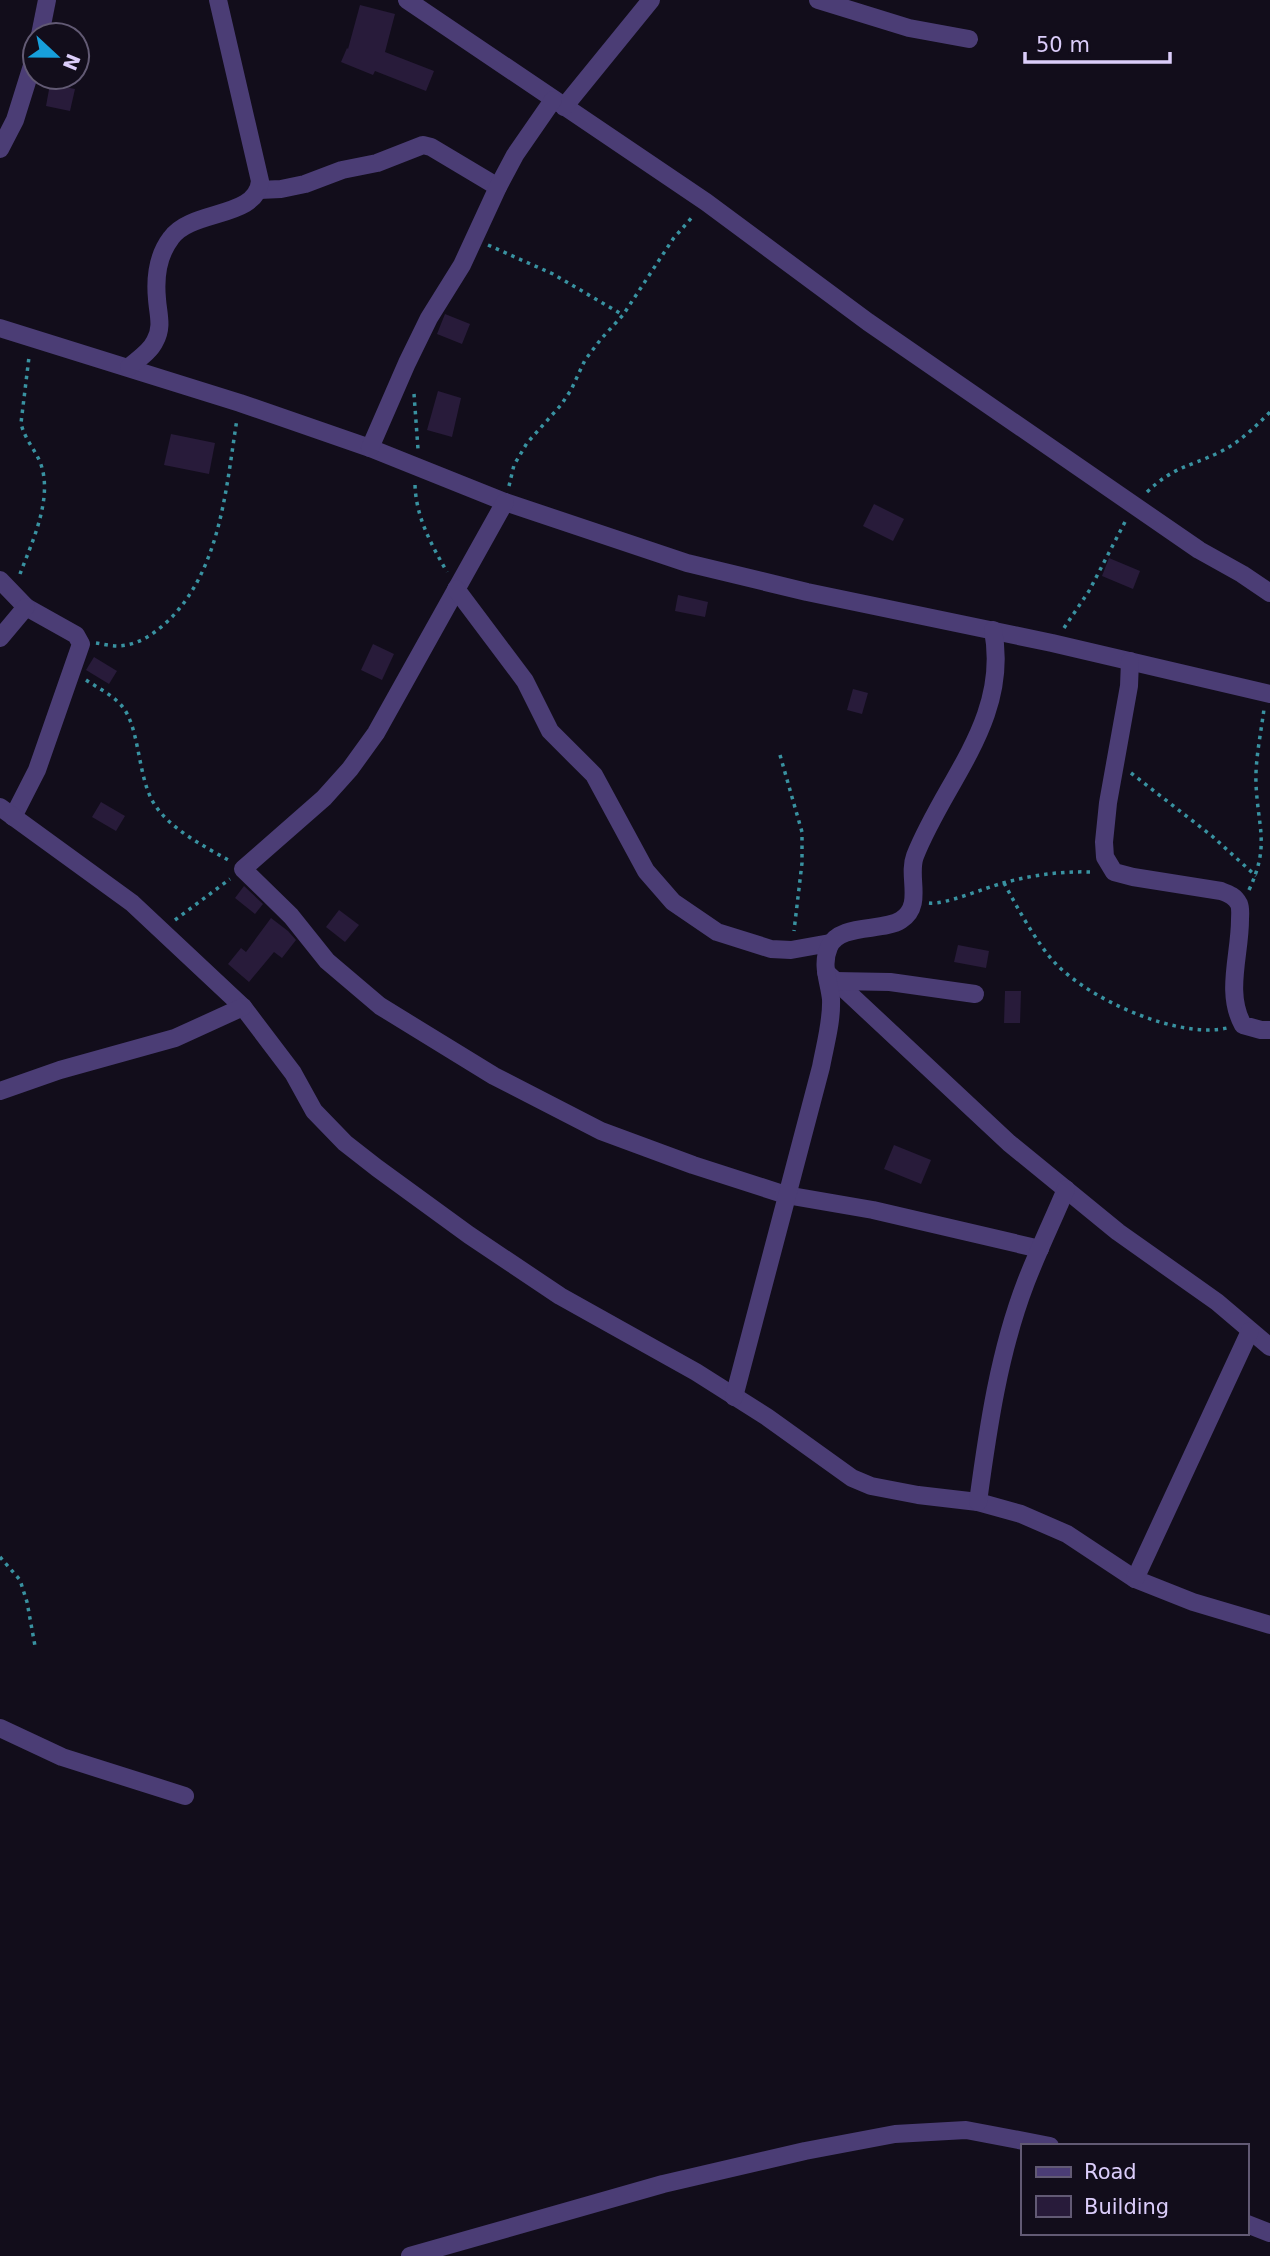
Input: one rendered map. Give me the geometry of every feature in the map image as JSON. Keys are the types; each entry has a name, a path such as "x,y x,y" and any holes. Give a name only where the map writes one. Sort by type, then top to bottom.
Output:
{"street":[{"path":"43,21 47,0"},
{"path":"129,368 155,343 160,318 156,299 157,271 164,249 173,235 203,218 246,205 255,198 259,190 258,171 218,0"},
{"path":"407,0 706,202 868,322 1199,550 1270,593"},
{"path":"370,448 429,318 462,265 516,155 651,0"},
{"path":"818,0 909,28 969,39"},
{"path":"0,149 15,120 24,91"},
{"path":"259,190 305,184 342,170 377,163 423,145 447,156 498,187"},
{"path":"0,328 240,403 370,448 505,502 687,563 1268,693"},
{"path":"505,502 376,733 350,769 324,798 243,869 291,916 327,961 380,1006 494,1076 601,1131 786,1195 873,1210 1040,1249"},
{"path":"5,585 26,607 76,635 80,640 80,648 37,770 6,812 132,903 243,1007 293,1073 314,1111 345,1143 469,1236 560,1296 687,1366 861,1482 918,1495 978,1502 1021,1514 1067,1534 1135,1579 1193,1602 1270,1625"},
{"path":"456,589 525,681 550,731 594,775 646,871 673,902 717,932 771,949 791,950 830,943 862,928 901,920 912,907 913,860 922,837 973,745 990,701 998,654 993,631"},
{"path":"0,638 26,607"},
{"path":"1130,661 1129,686 1108,803 1105,857 1114,872 1232,895 1240,906 1234,983 1236,1013 1243,1025 1270,1030"},
{"path":"734,1397 821,1068 831,999 830,976 824,960 830,943"},
{"path":"830,976 975,994"},
{"path":"830,976 1009,1143 1130,1241 1217,1302 1270,1347"},
{"path":"0,1091 60,1070 175,1038 243,1007"},
{"path":"978,1502 987,1431 1003,1358 1025,1284 1066,1189"},
{"path":"1135,1579 1250,1331"},
{"path":"0,1727 62,1757 185,1796"},
{"path":"410,2256 663,2184 805,2151 895,2134 966,2130 1039,2144"},
{"path":"1249,2225 1270,2233"}],"path":[{"path":"505,502 514,465 527,443 561,405 585,360 623,315 673,239 706,202"},
{"path":"475,239 553,274 623,315"},
{"path":"5,585 19,576 36,535 44,488 41,463 23,433 21,423 32,338"},
{"path":"407,363 418,437 415,501 420,518 456,589"},
{"path":"80,640 116,646 139,642 156,632 177,611 201,575 215,536 224,502 240,403"},
{"path":"1052,643 1089,591 1133,504 1177,468 1220,452 1242,439 1270,412"},
{"path":"72,672 109,694 123,706 132,723 137,752 153,802 169,822 243,869 161,932"},
{"path":"1240,906 1256,876 1263,854 1264,841 1256,781 1268,693"},
{"path":"780,755 802,832 800,893 791,950"},
{"path":"1116,761 1212,836 1256,876"},
{"path":"914,895 925,902 943,903 963,894 1045,874 1076,871 1114,872"},
{"path":"1004,883 1019,911 1056,963 1088,990 1123,1008 1185,1027 1220,1030 1243,1025"},
{"path":"0,1557 20,1580 35,1646"}],"building":[{"path":"360,5 395,14 385,52 434,71 426,91 375,71 373,75 341,62 348,49"},
{"path":"49,91 75,91 70,111 46,106"},
{"path":"445,314 470,324 462,344 437,334"},
{"path":"438,391 461,398 452,437 427,430"},
{"path":"171,434 215,443 209,474 164,465"},
{"path":"874,504 904,519 893,541 863,526"},
{"path":"1109,558 1140,571 1133,589 1102,576"},
{"path":"678,595 708,602 705,617 675,611"},
{"path":"373,644 394,654 382,680 361,670"},
{"path":"94,657 117,671 109,684 86,670"},
{"path":"853,689 868,693 862,714 847,710"},
{"path":"101,802 125,816 116,831 92,817"},
{"path":"244,886 263,904 255,914 235,898"},
{"path":"339,910 359,925 345,942 326,927"},
{"path":"271,918 296,940 282,958 274,952 249,982 228,964 241,948 246,952"},
{"path":"958,945 989,951 986,968 954,962"},
{"path":"1005,991 1021,991 1020,1023 1004,1023"},
{"path":"894,1145 931,1160 921,1184 884,1169"}]}
